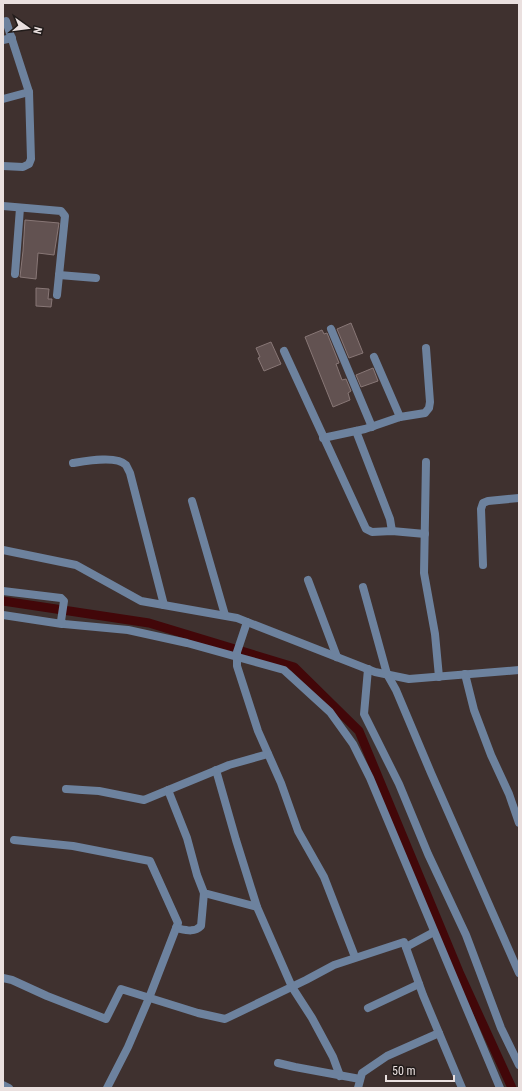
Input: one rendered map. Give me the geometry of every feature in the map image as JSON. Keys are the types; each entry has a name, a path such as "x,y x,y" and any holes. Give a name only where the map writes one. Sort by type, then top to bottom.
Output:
{"street":[{"path":"3,166 23,167 29,164 31,159 29,92 6,21"},
{"path":"3,40 12,38"},
{"path":"3,99 29,92"},
{"path":"3,206 61,211 66,216 57,295"},
{"path":"15,274 20,208"},
{"path":"59,275 96,278"},
{"path":"331,329 372,427"},
{"path":"324,438 372,427 400,417 425,413 429,408 430,402 426,348"},
{"path":"284,351 366,530 372,532 392,531 425,534"},
{"path":"374,356 400,417"},
{"path":"356,431 390,519 392,531"},
{"path":"73,463 103,459 119,461 126,464 130,473 164,605"},
{"path":"426,462 424,573 435,634 439,677"},
{"path":"483,565 481,509 483,503 488,501 519,498"},
{"path":"192,501 225,616"},
{"path":"3,550 76,565 141,601 237,618 368,669 387,674 409,679 519,670"},
{"path":"308,580 337,657"},
{"path":"363,587 387,674 396,690 519,973"},
{"path":"3,592 61,598 64,601 62,624 3,615"},
{"path":"62,619 128,630 187,643 238,651 284,670 330,712 354,744 370,778 434,932 472,1018 500,1088"},
{"path":"247,622 238,651 237,666 255,724 281,783 298,831 324,877 355,957"},
{"path":"368,669 364,714 400,784 428,854 466,935 501,1028 519,1065"},
{"path":"465,674 474,710 491,755 509,794 519,823"},
{"path":"66,789 99,791 144,800 229,765 268,754"},
{"path":"216,770 257,907 292,987 312,1018 333,1057 340,1076"},
{"path":"168,790 187,838 197,875 204,893 200,926 197,930 193,931 176,928"},
{"path":"14,840 73,846 150,861 178,924 150,998 128,1047 107,1088"},
{"path":"204,893 257,907"},
{"path":"406,946 434,932"},
{"path":"3,978 12,980 106,1020 121,989 225,1020 334,965 404,942 419,984 462,1088"},
{"path":"368,1008 419,984"},
{"path":"358,1088 362,1073 387,1056 439,1033"},
{"path":"278,1063 360,1079"},
{"path":"3,1085 9,1088"}],"building":[{"path":"25,220 59,223 54,255 38,253 36,279 20,277"},
{"path":"36,288 49,289 48,299 52,299 51,307 36,306"},
{"path":"351,323 363,353 349,358 337,329"},
{"path":"322,330 324,334 327,333 339,363 336,364 342,380 346,379 351,391 348,393 350,400 333,407 305,337"},
{"path":"271,342 281,364 264,371 258,358 260,357 256,348"},
{"path":"373,368 378,381 361,387 356,375"}],"waterway":[{"path":"3,601 149,623 294,667 359,731 459,972 512,1088"}]}
